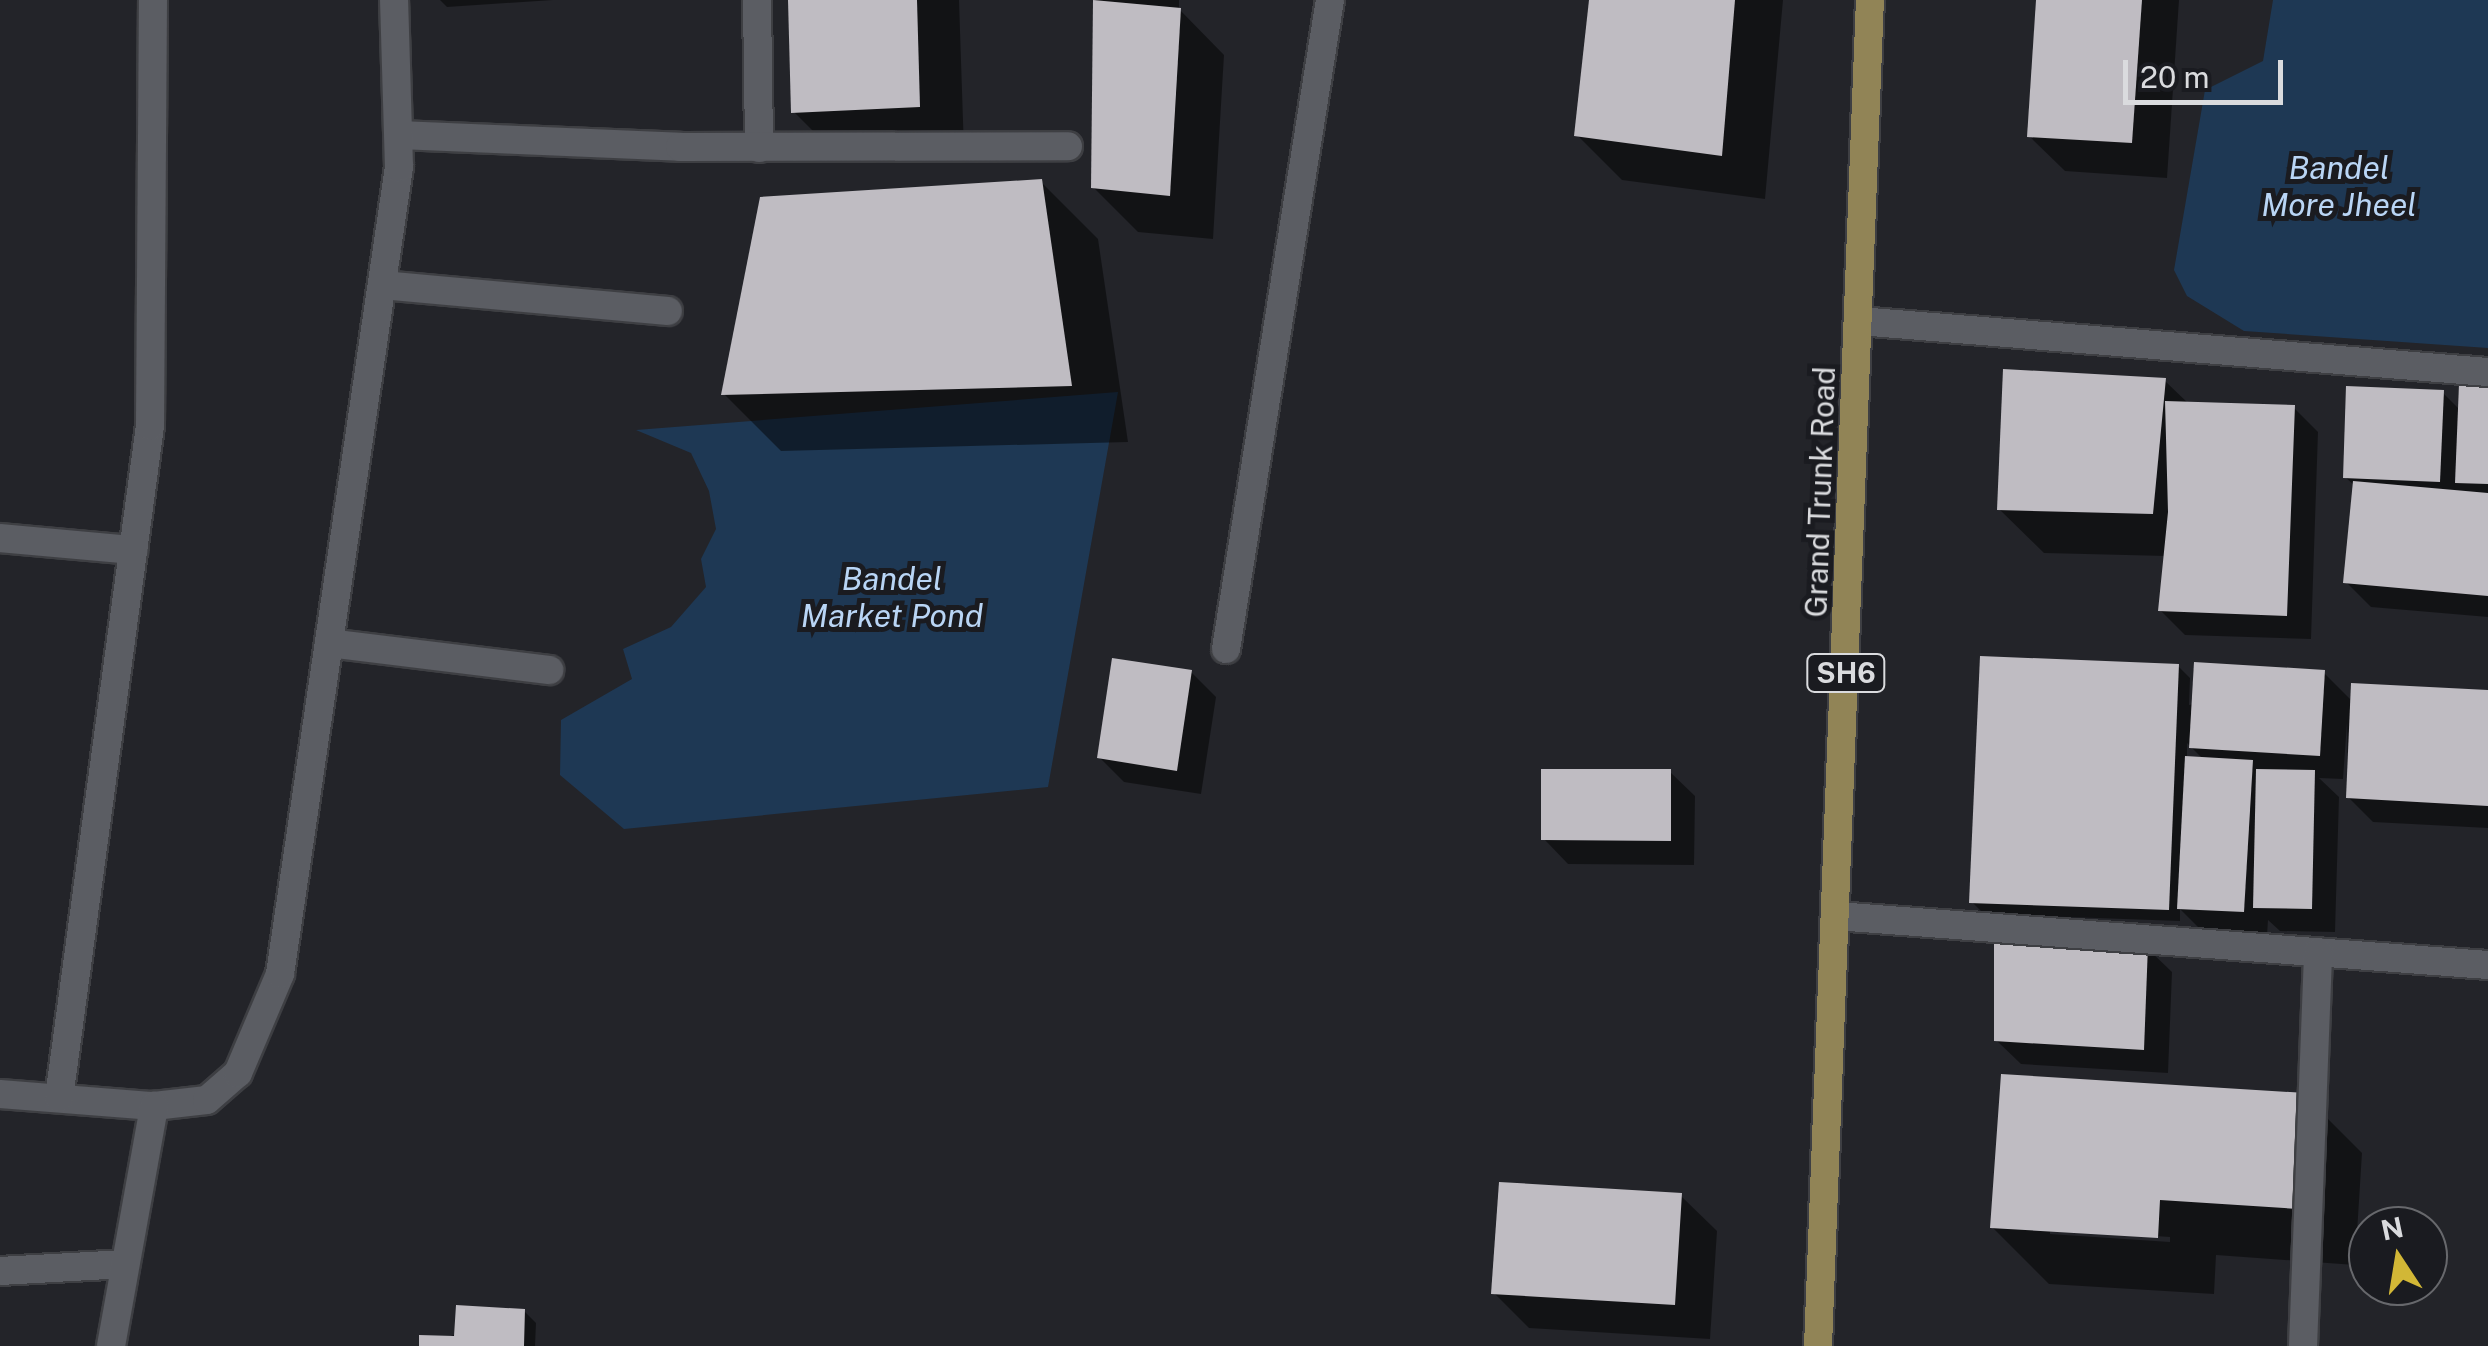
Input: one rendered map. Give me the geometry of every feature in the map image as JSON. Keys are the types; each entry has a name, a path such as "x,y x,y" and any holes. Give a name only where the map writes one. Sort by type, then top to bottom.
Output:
{"main road":[{"name":"Grand Trunk Road","path":"1818,1346 1870,0"}],"street":[{"path":"59,1098 150,426 153,0"},
{"path":"0,1094 154,1106 207,1100 238,1073 280,974 382,285 399,135 394,0"},
{"path":"757,0 760,148"},
{"path":"1226,649 1330,0"},
{"path":"399,135 760,148 1068,146"},
{"path":"382,285 668,311"},
{"path":"1859,321 2488,372"},
{"path":"0,538 133,550"},
{"path":"329,643 549,670"},
{"path":"1836,916 2488,965"},
{"path":"2303,1346 2318,952"},
{"path":"111,1346 154,1106"},
{"path":"0,1272 124,1264"}],"water":[{"name":"Bandel More Jheel","path":"2273,0 2488,0 2488,348 2244,331 2187,296 2174,270 2205,90 2263,61"},
{"name":"Bandel Market Pond","path":"1118,392 1048,787 624,829 560,775 561,720 632,679 623,649 671,627 706,587 701,559 716,529 709,491 691,453 636,430"}],"building":[{"path":"788,0 917,0 920,107 791,113"},
{"path":"1093,0 1181,8 1170,196 1091,188"},
{"path":"1589,0 1735,0 1722,156 1574,136"},
{"path":"2036,0 2142,0 2132,143 2027,137"},
{"path":"1042,179 1072,386 721,395 760,197"},
{"path":"2003,369 2166,378 2153,514 1997,510"},
{"path":"2459,384 2488,385 2488,484 2455,483"},
{"path":"2346,386 2444,390 2440,482 2343,478"},
{"path":"2165,401 2295,405 2287,616 2158,611 2168,512"},
{"path":"2353,481 2488,493 2488,596 2343,583"},
{"path":"1980,656 2179,664 2169,910 1969,903"},
{"path":"1112,658 1192,670 1177,771 1097,758"},
{"path":"2194,662 2325,670 2320,756 2189,748"},
{"path":"2351,683 2488,690 2488,806 2346,798"},
{"path":"2185,756 2253,760 2244,912 2177,909"},
{"path":"1541,769 1671,769 1671,841 1541,840"},
{"path":"2256,769 2315,770 2312,909 2253,908"},
{"path":"1994,939 2148,945 2144,1050 1994,1041"},
{"path":"2001,1074 2306,1093 2298,1209 2160,1200 2158,1238 1990,1228"},
{"path":"1499,1182 1682,1193 1675,1305 1491,1294"},
{"path":"456,1305 525,1309 524,1346 419,1346 419,1335 454,1336"}]}
